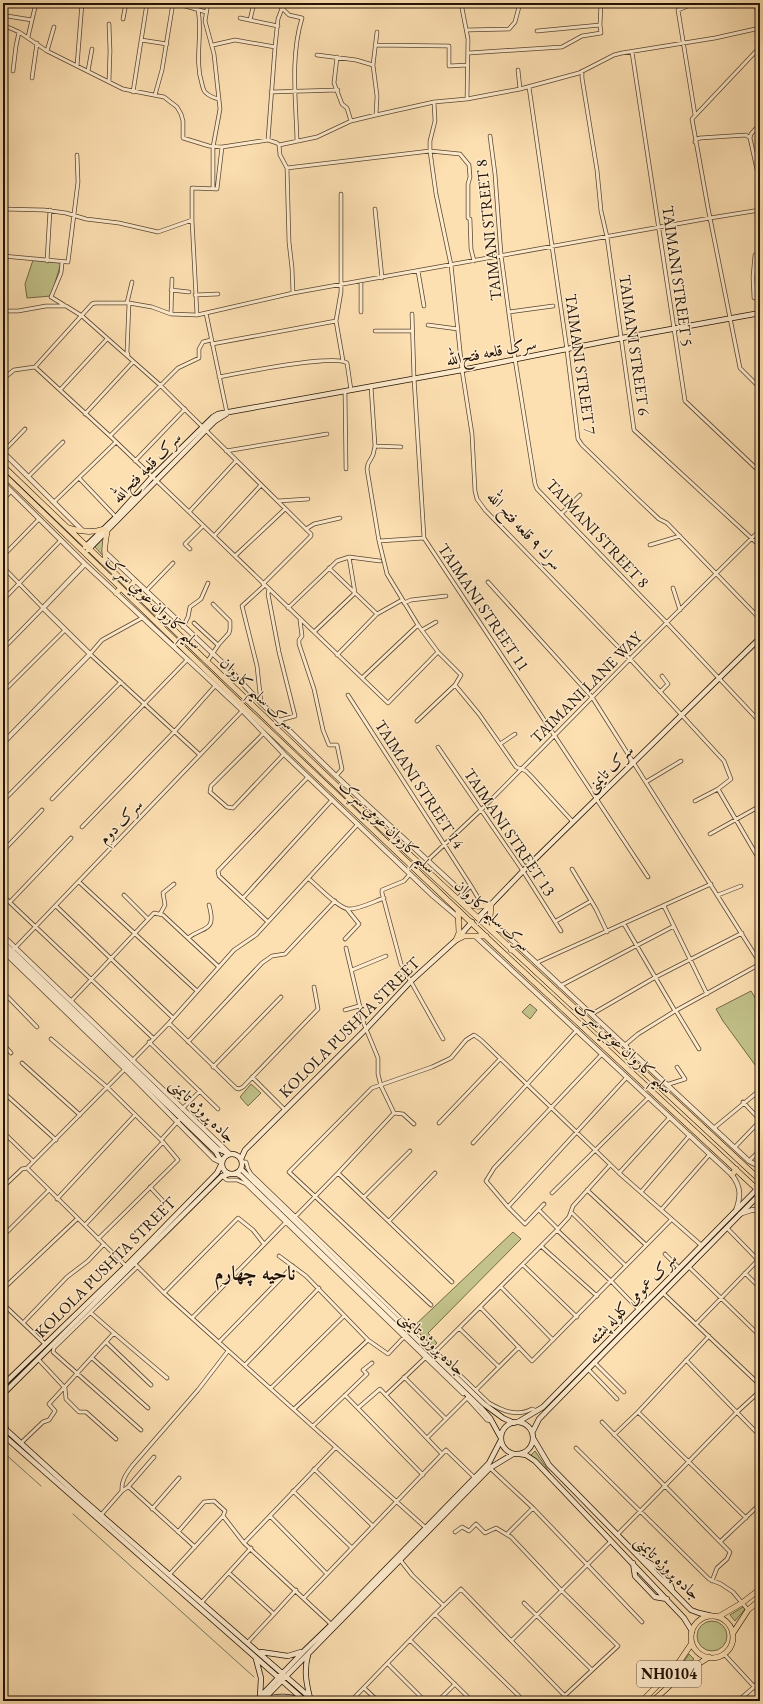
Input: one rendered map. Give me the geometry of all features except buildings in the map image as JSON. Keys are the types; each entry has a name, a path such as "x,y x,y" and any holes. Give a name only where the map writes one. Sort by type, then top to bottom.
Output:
{"main road":[{"name":"سرک قلعه فتح‌الله","path":"83,552 156,481 204,429 213,417 218,414 462,370 622,338 760,313"},
{"name":"سرک قلعه فتح‌الله","path":"105,530 152,477 204,429"},
{"name":"سرک سلیم کاروان","path":"3,466 206,662 459,901 493,930 511,950 760,1180"},
{"name":"سلیم کاروان عومي سړک","path":"3,474 243,708 759,1190"},
{"path":"68,528 84,532 105,530 105,552 108,566"},
{"path":"129,588 135,582"},
{"path":"116,593 121,588"},
{"path":"151,627 156,622"},
{"name":"سرک تایمنی","path":"478,918 523,871 598,799 633,762 760,638"},
{"path":"243,708 247,701"},
{"path":"433,896 438,890"},
{"path":"459,901 483,907 491,904 490,918 493,930"},
{"path":"449,910 454,905"},
{"path":"456,940 459,933 458,910"},
{"name":"KOLOLA PUSHTA STREET","path":"245,1150 366,1029 411,981 456,940 472,922"},
{"path":"456,940 464,936 486,936"},
{"name":"جاده پروژه تایمنی","path":"3,942 11,952 129,1065 181,1110 218,1149 231,1154"},
{"path":"511,950 515,945"},
{"name":"جاده پروژه تایمنی","path":"3,947 11,952"},
{"path":"524,981 529,976"},
{"path":"596,1039 601,1033"},
{"name":"جاده پروژه تایمنی","path":"129,1065 179,1120 216,1152 222,1163"},
{"path":"229,1174 224,1170 222,1163 224,1157 245,1150"},
{"path":"3,1394 136,1266 222,1176 236,1173 241,1169 245,1150"},
{"path":"231,1154 242,1161"},
{"path":"742,1163 749,1161"},
{"name":"KOLOLA PUSHTA STREET","path":"3,1385 126,1266 217,1173 222,1163"},
{"name":"جاده پروژه تایمنی","path":"241,1169 405,1336 472,1389 494,1412 516,1422"},
{"path":"732,1175 736,1169"},
{"name":"جاده پروژه تایمنی","path":"236,1173 290,1220 416,1336 430,1355"},
{"name":"سرک عمومی کلوله پشته","path":"516,1422 542,1407 736,1210 759,1190"},
{"name":"سرک عمومی کلوله پشته","path":"532,1436 539,1419 727,1228 759,1190"},
{"name":"جاده پروژه تایمنی","path":"445,1369 468,1397 481,1408 491,1421 501,1439"},
{"path":"3,1421 5,1429 101,1515 131,1545"},
{"path":"260,1700 285,1674 308,1654 489,1463 501,1439 504,1428 516,1422 527,1426 532,1436 529,1449 520,1454 513,1454 490,1468 401,1561 389,1570"},
{"path":"3,1435 144,1556 304,1701"},
{"name":"جاده پروژه تایمنی","path":"532,1436 549,1465 672,1591 691,1610 712,1616"},
{"path":"501,1439 505,1449 513,1454"},
{"name":"جاده پروژه تایمنی","path":"520,1454 526,1455 535,1461 612,1540 684,1618 692,1631"},
{"path":"144,1556 202,1602 312,1699"},
{"path":"718,1617 742,1603 760,1589"},
{"name":"NH0104","path":"653,1701 680,1676 709,1658 724,1654 729,1649 733,1633 748,1610 760,1600"},
{"path":"692,1631 696,1623 704,1618 712,1616 725,1620 733,1633"},
{"path":"285,1674 304,1651 333,1626"},
{"name":"NH0104","path":"692,1631 692,1643 696,1650 709,1658"},
{"name":"NH0104","path":"642,1701 675,1668 692,1643"},
{"path":"259,1652 271,1655 288,1656 296,1655 304,1651"},
{"path":"308,1654 305,1679 312,1699"},
{"path":"256,1658 261,1678 260,1700"},
{"path":"260,1700 270,1697 294,1697 304,1701"}],"street":[{"path":"28,38 36,3"},
{"path":"77,66 82,3"},
{"path":"123,20 126,3"},
{"path":"133,92 147,3"},
{"path":"155,95 162,70 174,3 206,12"},
{"path":"208,3 206,12 206,27 213,46 220,109 213,147 213,189"},
{"path":"250,20 254,3 251,3"},
{"path":"276,3 289,16 302,18 295,50 297,141"},
{"path":"268,140 278,19 284,3"},
{"path":"461,3 467,30 469,53 467,99"},
{"path":"467,30 509,29 515,22 520,3"},
{"path":"469,53 562,47 582,36 601,33 601,3"},
{"path":"695,3 678,10 682,44 695,115"},
{"path":"756,3 760,19"},
{"path":"198,10 200,18 197,58 198,72 205,92 213,98 219,99"},
{"path":"8,16 32,20"},
{"path":"240,18 278,26"},
{"path":"109,24 109,81"},
{"path":"3,25 19,32 47,51 123,89 164,97 177,107 183,121 183,138 213,147 222,148 268,140 279,145 297,141 317,136 351,121 376,115 434,102 467,99 529,87 582,72 614,55 682,44 760,28"},
{"path":"537,31 600,25"},
{"path":"47,51 54,27"},
{"path":"13,71 19,32"},
{"path":"376,32 373,65 376,115"},
{"path":"141,40 166,44"},
{"path":"213,46 236,40 275,47"},
{"path":"32,78 37,44"},
{"path":"375,44 449,46 449,66 468,65"},
{"path":"760,47 692,119 695,142 740,368 760,388"},
{"path":"88,71 92,48"},
{"name":"TAIMANI STREET 5","path":"632,52 685,401 760,472"},
{"path":"318,56 356,60 373,65"},
{"path":"337,57 334,83 338,90 342,104 347,108 351,121"},
{"path":"518,70 520,89"},
{"name":"TAIMANI STREET 6","path":"582,72 597,170 601,211 607,237 622,338 634,430 760,546"},
{"name":"TAIMANI STREET 7","path":"529,87 567,350 578,439 582,445 641,502 660,519 667,523 760,619"},
{"path":"271,92 338,90"},
{"name":"سرك ٩ قلعه فتح الله","path":"434,102 435,121 430,141 430,151 436,194 451,265 462,370 472,434 474,487 477,499 485,510 630,659 724,761 731,779 718,789"},
{"path":"760,124 751,134 750,138 760,183"},
{"path":"695,142 697,139 746,135 750,138"},
{"name":"TAIMANI STREET 8","path":"490,136 502,255 515,359 537,489 760,720"},
{"path":"279,145 280,155 287,168 289,242 293,293"},
{"path":"197,314 195,296 192,188 217,188 222,148"},
{"path":"287,168 430,151 460,154 469,165 470,177 468,184 468,218 470,219 471,249 474,261"},
{"path":"3,256 62,263 68,262 78,182 77,155"},
{"path":"342,194 341,284 340,301 336,321 343,361"},
{"path":"3,209 50,210 86,219 119,222 158,232 192,220"},
{"path":"375,209 382,278"},
{"path":"47,261 50,210"},
{"path":"3,379 14,370 35,367 92,304 95,303 128,303 152,307 172,314 206,313 293,293 341,284 382,278 502,255 760,210"},
{"path":"754,298 753,277 755,255 760,251"},
{"path":"62,263 61,273 51,297 82,316 160,385 311,534 311,536 242,606 257,666 261,703"},
{"path":"418,271 424,306"},
{"path":"172,279 172,314"},
{"path":"361,281 361,312"},
{"path":"129,357 127,352 128,303 132,282"},
{"path":"171,290 189,292"},
{"path":"195,296 218,294"},
{"path":"3,311 18,311 46,306 66,306"},
{"path":"509,312 554,306"},
{"path":"206,313 227,413"},
{"name":"TAIMANI STREET 11","path":"412,314 414,378 424,538 598,799 648,877"},
{"path":"110,436 178,368 199,358 199,349 203,342 212,342 336,321"},
{"path":"428,325 458,329"},
{"path":"375,331 412,331"},
{"path":"60,390 107,339"},
{"path":"219,376 321,360 343,361 347,363 351,390"},
{"path":"85,414 134,362"},
{"path":"35,367 110,436 115,443 388,703 438,652"},
{"path":"371,386 375,446 367,469 379,541 387,574 418,625 438,652 461,675 455,684 417,720"},
{"path":"345,391 346,469"},
{"path":"135,461 185,409"},
{"path":"25,429 3,452 84,532"},
{"path":"226,451 327,434"},
{"path":"28,477 63,442"},
{"path":"54,502 115,443"},
{"path":"375,446 401,447"},
{"path":"188,512 236,461"},
{"path":"79,478 116,517"},
{"path":"3,484 151,627 215,686 243,708 284,754 433,896 459,918"},
{"path":"214,536 261,485"},
{"path":"3,500 11,491"},
{"path":"561,514 580,496"},
{"path":"278,501 308,499"},
{"path":"234,556 285,509"},
{"path":"306,529 314,524 340,518"},
{"path":"3,556 39,519"},
{"path":"190,549 185,544 203,526"},
{"name":"TAIMANI LANE WAY","path":"428,860 445,846 716,572 760,530"},
{"path":"650,545 680,536"},
{"path":"379,541 424,538"},
{"path":"3,600 61,540"},
{"path":"105,552 213,655 336,776 463,893"},
{"path":"349,557 355,593"},
{"path":"288,608 337,560 349,557 380,561"},
{"path":"146,591 173,563"},
{"path":"3,649 85,564"},
{"path":"3,568 90,654 200,755"},
{"path":"329,568 376,614"},
{"path":"488,582 592,697 760,963 675,1011 638,1034 624,1045"},
{"path":"183,627 188,617 190,607 201,599 208,583"},
{"path":"673,588 680,610"},
{"path":"269,590 268,594 279,652 295,716 280,720"},
{"path":"314,632 355,593"},
{"path":"337,655 376,614 403,601 446,596"},
{"path":"206,662 229,633 230,621 213,604"},
{"path":"3,743 102,640 142,618"},
{"path":"299,618 302,636 299,640 314,689 323,730 329,745 337,745 342,769 336,776"},
{"path":"422,630 436,622"},
{"path":"194,623 218,646"},
{"path":"362,678 418,625"},
{"path":"3,692 65,630"},
{"path":"52,799 145,705 187,660"},
{"path":"660,692 668,684 662,676"},
{"path":"3,801 121,682"},
{"path":"455,684 479,714 516,767 521,768 531,776 573,822"},
{"path":"82,827 174,732 215,686"},
{"name":"TAIMANI STREET 14","path":"348,695 472,886 483,907"},
{"name":"سرک دوم","path":"3,960 200,755 243,708"},
{"path":"264,733 212,786 210,792 228,808 232,808 284,754"},
{"path":"500,744 515,734"},
{"name":"TAIMANI STREET 13","path":"438,747 523,871 561,931"},
{"path":"646,782 681,760"},
{"path":"268,922 219,876 218,871 308,777"},
{"path":"695,801 718,789 760,861"},
{"path":"243,898 332,800"},
{"path":"710,834 760,806"},
{"path":"3,851 42,810"},
{"path":"3,1187 22,1169 27,1168 108,1088 153,1038 169,1023 234,950 256,935 358,824"},
{"path":"10,902 71,838"},
{"path":"572,869 607,932"},
{"path":"410,874 404,881 382,890 382,893 401,964 443,1039"},
{"path":"309,878 335,901 347,909 359,924 345,939"},
{"path":"79,882 197,991"},
{"path":"160,914 165,905 163,893 174,884"},
{"path":"536,964 711,884"},
{"path":"459,901 463,893 472,886"},
{"path":"718,895 742,886"},
{"path":"124,895 148,918"},
{"path":"3,896 37,926 153,1038"},
{"path":"347,909 384,898"},
{"path":"188,1042 262,963 272,956 285,954 335,901"},
{"path":"556,921 591,901"},
{"path":"188,938 193,934 205,930 209,926 211,914 209,905"},
{"path":"56,906 173,1018"},
{"path":"664,906 707,994"},
{"path":"71,1001 154,913 160,914 219,967"},
{"path":"624,924 654,978 699,1049"},
{"path":"560,986 674,926"},
{"path":"493,930 502,931 515,945 592,1014 666,1085 749,1161 760,1168"},
{"path":"592,1014 654,978 742,933"},
{"name":"جاده پروژه تایمنی","path":"3,936 11,952 71,1001 129,1065"},
{"path":"475,936 732,1175 737,1181 741,1191 740,1200 736,1210"},
{"path":"346,948 359,1006 366,1029 378,1058 378,1074 381,1086 394,1113"},
{"name":"جاده پروژه تایمنی","path":"3,951 11,952"},
{"path":"756,957 760,954"},
{"path":"352,970 386,956"},
{"path":"169,1023 213,1067 239,1089 318,1009 314,987"},
{"path":"3,992 37,1027"},
{"path":"213,1067 281,997"},
{"path":"345,1010 359,1006"},
{"path":"473,1143 577,1030"},
{"path":"431,1305 289,1172 372,1088 381,1086 451,1058 466,1040 474,1035 610,1165 701,1245"},
{"path":"51,1040 108,1088 162,1141 178,1160 98,1239"},
{"path":"150,1042 218,1109"},
{"path":"3,1044 11,1053"},
{"path":"544,1204 525,1224 486,1181 494,1168 602,1054"},
{"path":"438,1123 500,1059"},
{"path":"22,1063 80,1115"},
{"path":"666,1085 685,1080 677,1067"},
{"path":"252,1077 286,1110"},
{"path":"508,1207 627,1077"},
{"path":"257,1089 261,1085"},
{"path":"714,1128 743,1102 760,1090"},
{"path":"181,1110 200,1091"},
{"path":"3,1092 56,1140"},
{"path":"552,1193 649,1097"},
{"path":"735,1147 760,1120 743,1102"},
{"path":"394,1113 403,1114 414,1124"},
{"path":"192,1318 264,1244 315,1197 394,1113"},
{"path":"57,1199 136,1115"},
{"path":"619,1173 670,1116"},
{"path":"85,1225 162,1141 179,1120"},
{"path":"3,1132 33,1161"},
{"path":"641,1192 690,1135"},
{"path":"749,1161 760,1150"},
{"path":"364,1197 410,1151"},
{"path":"662,1210 710,1154"},
{"path":"242,1161 246,1162 248,1170 251,1174 290,1220"},
{"path":"386,1395 459,1328 523,1265 557,1230 571,1212 573,1206 610,1165"},
{"path":"27,1168 48,1191 126,1266"},
{"path":"338,1173 452,1282"},
{"path":"389,1221 435,1173"},
{"path":"222,1176 227,1180 237,1180 246,1184 290,1220"},
{"path":"150,1187 163,1201"},
{"path":"587,1190 646,1245"},
{"path":"3,1236 48,1191"},
{"path":"539,1210 557,1230 638,1309"},
{"path":"740,1214 752,1210 760,1210"},
{"path":"571,1212 626,1266"},
{"path":"3,1289 77,1218"},
{"path":"164,1293 238,1218 253,1230 264,1244"},
{"path":"480,1307 532,1361 612,1282 671,1220"},
{"path":"696,1324 759,1259 727,1228"},
{"path":"23,1323 67,1277 88,1261 104,1244"},
{"path":"541,1246 597,1296"},
{"path":"665,1254 679,1268"},
{"path":"279,1256 319,1288 368,1340 388,1354 405,1336"},
{"path":"523,1265 577,1317"},
{"path":"141,1430 54,1353 53,1350 136,1266 228,1351 426,1528"},
{"path":"219,1342 293,1266"},
{"path":"689,1267 760,1336"},
{"path":"745,1273 760,1288"},
{"path":"501,1287 553,1340"},
{"path":"245,1365 319,1288"},
{"path":"663,1293 760,1385"},
{"path":"3,1304 46,1345"},
{"path":"91,1313 167,1378"},
{"path":"271,1388 344,1316"},
{"path":"459,1328 499,1367"},
{"path":"21,1443 43,1422 49,1420 55,1411 49,1404 107,1343 114,1333"},
{"path":"614,1435 638,1412 710,1336"},
{"path":"294,1409 368,1340"},
{"path":"107,1343 151,1385"},
{"path":"519,1347 499,1367 472,1389 489,1403 505,1411 521,1413 532,1410 537,1411"},
{"path":"122,1491 122,1482 128,1471 198,1390 228,1351"},
{"path":"430,1355 445,1369"},
{"path":"92,1358 148,1408"},
{"path":"38,1359 65,1388 66,1399 71,1405 79,1412 86,1412 116,1439"},
{"path":"686,1360 760,1436"},
{"path":"594,1362 624,1392"},
{"path":"313,1426 367,1374 362,1370 372,1363"},
{"path":"588,1369 617,1399"},
{"path":"404,1377 446,1419"},
{"path":"358,1408 380,1389 442,1454"},
{"path":"617,1535 690,1462 736,1413 760,1391"},
{"path":"345,1395 423,1475"},
{"path":"427,1438 468,1397"},
{"path":"638,1412 746,1518"},
{"path":"602,1422 730,1552 727,1560 717,1568 712,1581"},
{"path":"244,1543 336,1446"},
{"path":"576,1448 712,1581 727,1588 748,1610"},
{"path":"304,1598 446,1450 475,1478"},
{"path":"101,1515 154,1457"},
{"path":"490,1468 533,1508 642,1622"},
{"path":"314,1469 373,1526"},
{"path":"152,1509 179,1478"},
{"path":"128,1487 195,1547"},
{"path":"293,1491 352,1548"},
{"path":"169,1575 223,1516 225,1511 214,1500 208,1500 204,1502 178,1532"},
{"path":"721,1542 760,1504"},
{"path":"507,1534 533,1508"},
{"path":"223,1516 244,1543 333,1626"},
{"path":"270,1516 327,1574"},
{"path":"455,1532 462,1527 469,1531 476,1524 485,1533 496,1528 507,1534 618,1646 559,1701"},
{"path":"512,1640 612,1540"},
{"path":"202,1602 251,1548"},
{"path":"401,1561 412,1575 443,1605"},
{"path":"228,1573 274,1614"},
{"path":"248,1642 296,1590"},
{"path":"351,1701 443,1605 460,1590 463,1590 565,1696"},
{"path":"524,1604 592,1670"},
{"path":"435,1614 524,1701"},
{"path":"410,1640 472,1701"},
{"path":"724,1654 760,1693"},
{"path":"388,1664 425,1701"},
{"path":"738,1701 754,1687 760,1678"},
{"path":"438,1701 455,1684"},
{"path":"364,1688 378,1701"}],"green space":[{"path":"33,260 61,263 51,296 27,298 25,284"},
{"path":"104,537 103,556 95,547"},
{"path":"751,991 760,1006 760,1068 758,1069 716,1009"},
{"path":"530,1004 537,1010 530,1019 522,1012"},
{"path":"251,1084 261,1093 248,1106 240,1097"},
{"path":"513,1232 521,1239 428,1333 437,1343 433,1347 413,1327"},
{"path":"535,1451 550,1473 530,1456"},
{"path":"743,1607 745,1609 735,1621 730,1615"},
{"path":"712,1621 718,1622 726,1630 726,1642 718,1650 712,1651 706,1650 698,1642 697,1636 698,1630 706,1622"},
{"path":"689,1654 694,1659 676,1673"}],"waterway":[{"path":"3,1452 41,1486"},
{"path":"73,1514 254,1677"}],"district":[{"name":"ناحیه چهارم","path":"255,1273"}]}
